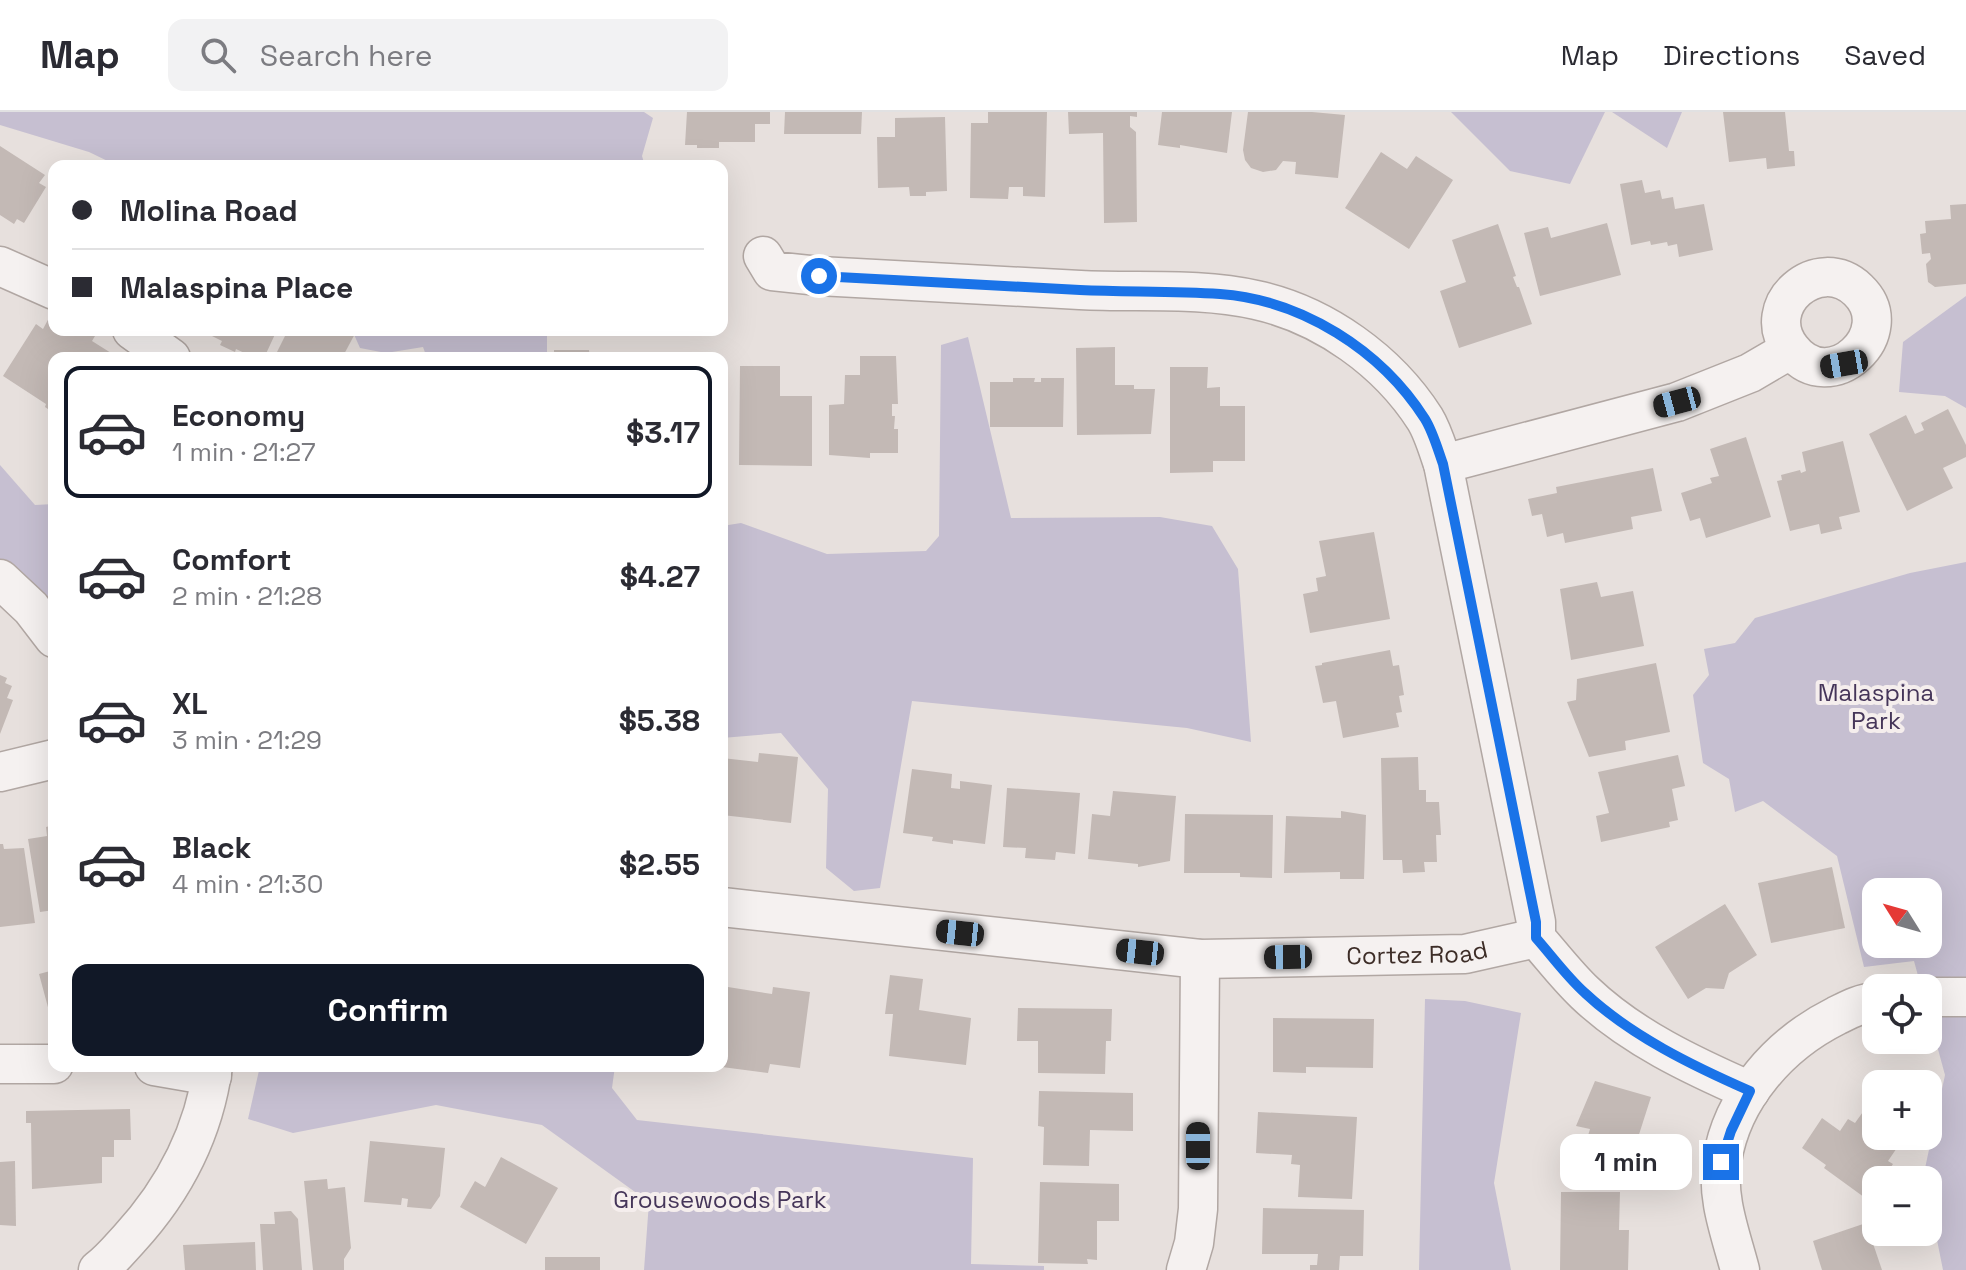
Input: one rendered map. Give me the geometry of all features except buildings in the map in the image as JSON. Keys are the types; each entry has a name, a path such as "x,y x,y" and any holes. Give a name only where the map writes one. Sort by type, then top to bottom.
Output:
{"street":[{"path":"763,256 772,271 788,273 1062,289 1221,294 1255,299 1298,311 1336,333 1373,361 1402,388 1427,422 1443,464 1536,922 1536,938 1586,994 1616,1018 1648,1040 1750,1091"},
{"path":"0,266 48,287"},
{"path":"140,336 163,352"},
{"path":"1443,464 1677,402 1750,373 1791,349"},
{"path":"0,579 31,608 48,630"},
{"path":"0,772 48,760"},
{"name":"Cortez Road","path":"728,908 1200,959 1465,954 1536,938"},
{"path":"1186,1270 1194,1243 1198,1209 1200,959"},
{"path":"1942,997 1966,997"},
{"path":"1740,1270 1722,1203 1721,1162 1731,1131 1750,1091 1771,1063 1812,1028 1862,1003"},
{"path":"0,1064 48,1064"},
{"path":"103,1268 174,1182 199,1126 212,1072"}],"green space":[{"path":"0,112 644,112 653,118 643,160 106,160 0,125"},
{"path":"1451,112 1605,112 1570,184 1510,171"},
{"path":"1612,112 1682,112 1667,148"},
{"path":"1966,296 1966,408 1945,396 1899,392 1903,342"},
{"path":"355,336 547,336 547,352 425,352 423,347 381,352 360,348"},
{"path":"968,337 1011,518 1160,517 1212,526 1238,569 1251,742 1187,728 912,701 880,888 854,891 826,868 828,789 781,733 728,737 728,525 741,523 827,554 926,551 939,536 941,345"},
{"path":"0,465 35,505 48,504 48,605 0,559"},
{"name":"Malaspina Park","path":"1966,562 1966,1270 1943,1270 1938,1246 1942,1246 1942,1166 1926,1166 1929,1150 1942,1150 1942,1089 1945,1075 1939,1054 1942,1054 1942,974 1918,974 1914,961 1864,967 1837,856 1763,801 1735,812 1729,779 1703,763 1693,695 1709,675 1704,649 1735,643 1755,618 1910,573"},
{"path":"1425,999 1465,1001 1521,1013 1494,1183 1511,1270 1419,1270"},
{"name":"Grousewoods Park","path":"259,1072 614,1072 612,1088 637,1120 973,1158 971,1264 1044,1266 1044,1270 644,1270 649,1202 542,1125 436,1105 293,1133 248,1119"}],"route":[{"path":"819,276 1221,294 1255,299 1298,311 1336,333 1402,388 1427,422 1443,464 1536,922 1536,938 1586,994 1616,1018 1648,1040 1750,1091 1731,1131 1721,1162"}]}
